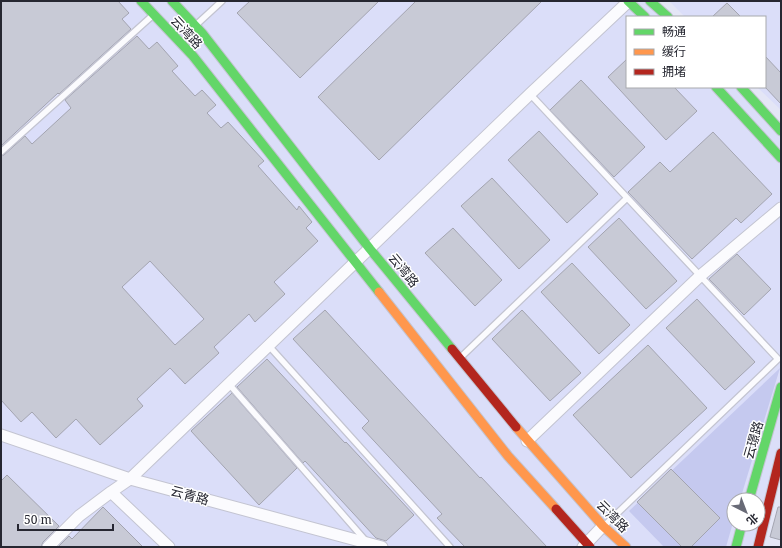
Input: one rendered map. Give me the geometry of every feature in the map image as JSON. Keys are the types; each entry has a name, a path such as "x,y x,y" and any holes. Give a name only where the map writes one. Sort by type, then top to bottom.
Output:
{"main road":[{"name":"云湾路","path":"141,1 193,56 508,456 587,546"},
{"name":"云湾路","path":"172,1 202,33 370,249 527,441 603,526 626,547"},
{"path":"628,1 644,16"},
{"path":"650,1 667,16"},
{"path":"717,88 781,158"},
{"path":"742,88 781,131"},
{"name":"云璟路","path":"751,492 781,387"},
{"path":"758,547 778,480 781,453"},
{"path":"736,547 740,532"}],"street":[{"path":"48,547 79,516 130,479 628,1"},
{"path":"527,441 700,276 781,208"},
{"name":"云青路","path":"1,435 130,479 382,547"},
{"path":"111,492 169,547"},
{"path":"587,546 603,526"}],"lane":[{"path":"196,26 222,1"},
{"path":"1,152 154,14"},
{"path":"530,94 778,359 603,526"},
{"path":"460,358 627,198"},
{"path":"269,346 450,547"},
{"path":"229,384 368,543"}],"shaded area":[{"path":"1,1 650,1 667,16 626,16 626,88 742,88 781,131 781,453 766,514 766,492 726,492 726,532 762,532 758,547 1,547"},
{"path":"669,1 781,1 781,110 758,88 766,88 766,16 684,16"},
{"path":"780,368 742,492 726,492 726,532 730,532 726,547 664,547 629,511"}],"building":[{"path":"1,1 118,1 129,13 122,19 131,29 59,94 58,93 1,146"},
{"path":"250,1 379,1 300,78 237,13"},
{"path":"416,1 542,1 379,160 318,97"},
{"path":"727,3 740,16 713,16"},
{"path":"137,36 149,49 157,42 178,66 172,71 195,96 202,90 216,105 207,113 221,128 228,122 264,161 258,166 297,210 299,206 312,222 306,228 318,241 274,282 285,294 255,322 249,314 214,347 219,353 185,384 170,368 137,399 143,406 100,445 76,419 56,438 32,412 21,422 1,400 1,156 25,136 32,144 71,108 65,100","holes":["150,261 204,319 175,345 122,287"]},
{"path":"766,57 781,73 781,104 766,88"},
{"path":"626,60 626,88 675,88 697,111 666,140 608,77"},
{"path":"581,80 645,147 614,177 550,110"},
{"path":"539,131 598,194 567,223 508,160"},
{"path":"713,132 772,194 741,223 736,218 692,259 628,192 660,162 670,172"},
{"path":"492,178 550,240 519,269 461,206"},
{"path":"619,218 677,281 646,309 588,247"},
{"path":"453,228 502,280 475,306 425,253"},
{"path":"737,254 771,289 744,315 709,279"},
{"path":"572,263 630,325 599,354 541,292"},
{"path":"697,299 755,362 725,390 666,328"},
{"path":"325,310 480,478 481,477 547,547 465,547 437,518 442,514 362,428 369,421 293,339"},
{"path":"522,310 581,373 550,401 492,339"},
{"path":"648,345 707,408 631,478 573,415"},
{"path":"267,359 414,515 386,541 376,538 305,461 303,463 237,387"},
{"path":"232,393 297,468 259,505 191,431"},
{"path":"671,469 720,518 691,547 682,547 637,502"},
{"path":"7,475 59,526 43,542 41,547 1,547 1,481"},
{"path":"103,507 143,547 58,547 69,536 72,539"},
{"path":"778,507 781,507 781,540 770,537"}],"traffic: fast":[{"path":"141,1 193,56 379,292"},
{"path":"172,1 202,33 370,249 452,349"},
{"path":"628,1 644,16"},
{"path":"650,1 667,16"},
{"path":"717,88 781,158"},
{"path":"742,88 781,131"},
{"path":"751,492 781,387"},
{"path":"736,547 740,532"}],"traffic: slow":[{"path":"379,292 508,456 556,509"},
{"path":"516,427 603,526 626,547"}],"traffic: jam":[{"path":"452,349 516,427"},
{"path":"758,547 781,453"},
{"path":"556,509 590,547"}]}
